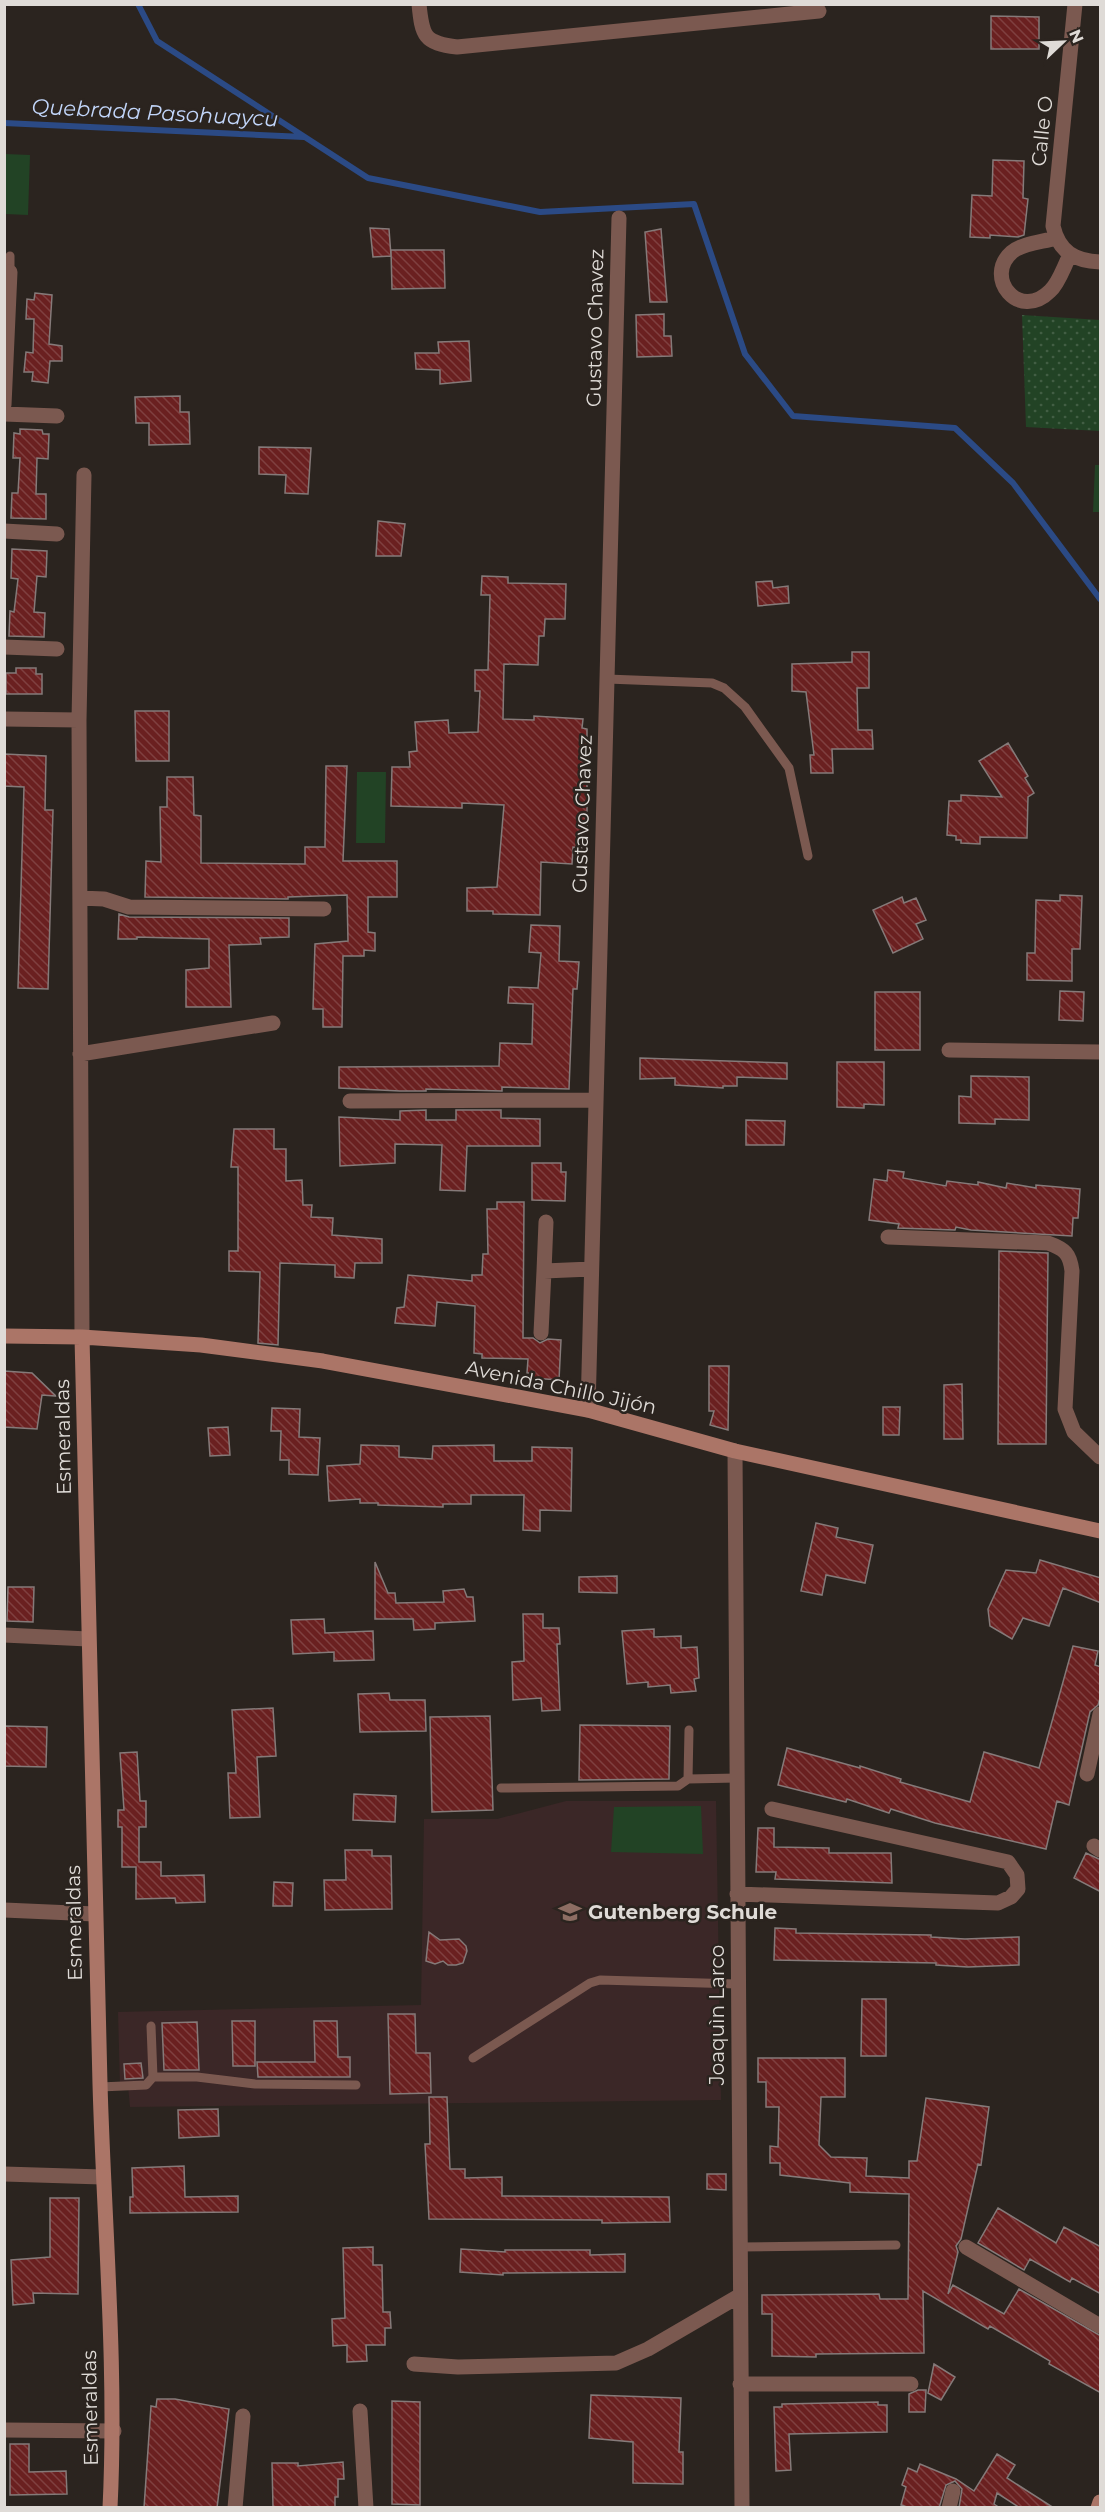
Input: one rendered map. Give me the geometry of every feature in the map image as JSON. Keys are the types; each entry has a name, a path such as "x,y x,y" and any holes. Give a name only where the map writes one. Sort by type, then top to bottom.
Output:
{"street":[{"path":"419,4 424,33 437,44 457,47 819,10"},
{"name":"Calle O","path":"1055,232 1075,4"},
{"name":"Gustavo Chavez","path":"588,1410 619,218"},
{"path":"1070,255 1052,290 1041,298 1030,302 1020,301 1010,295 1003,283 1002,269 1011,253 1055,232 1070,255 1084,262 1101,262"},
{"path":"4,405 10,272"},
{"path":"4,414 57,416"},
{"path":"82,1337 79,720 84,475"},
{"path":"4,531 57,534"},
{"path":"4,647 57,649"},
{"path":"4,719 79,720"},
{"path":"80,898 104,899 129,907 324,909"},
{"path":"80,1054 273,1023"},
{"path":"949,1050 1101,1052"},
{"path":"350,1101 595,1100"},
{"path":"541,1333 546,1222"},
{"path":"888,1237 1048,1243 1062,1248 1070,1257 1072,1271 1065,1409 1074,1432 1101,1457"},
{"path":"544,1271 591,1269"},
{"name":"Avenida Chillo Jijón","path":"4,1336 82,1337 201,1346 323,1361 588,1410 735,1451 1101,1531"},
{"name":"Esmeraldas","path":"82,1337 102,2177 114,2431 110,2508"},
{"name":"Joaquìn Larco","path":"735,1451 742,2508"},
{"path":"4,1635 88,1639"},
{"path":"1087,1774 1101,1714"},
{"path":"737,1894 998,1903 1011,1897 1018,1889 1017,1875 1008,1862 772,1809"},
{"path":"4,1910 95,1914"},
{"path":"4,2174 102,2177"},
{"path":"966,2247 1101,2326"},
{"path":"414,2364 458,2367 616,2363 648,2349 740,2296"},
{"path":"740,2384 911,2384"},
{"path":"360,2411 366,2508"},
{"path":"235,2508 243,2416"},
{"path":"4,2430 114,2431"},
{"path":"949,2508 953,2492"},
{"path":"1098,2508 1101,2502"}],"lane":[{"path":"10,256 10,272"},
{"path":"607,679 712,683 724,688 734,696 745,707 789,768 808,856"},
{"path":"688,1779 690,1730"},
{"path":"501,1788 678,1786 688,1779 737,1778"},
{"path":"473,2058 590,1983 600,1980 738,1984"},
{"path":"100,2087 146,2085 153,2077 151,2026"},
{"path":"153,2077 197,2077 255,2084 356,2085"},
{"path":"739,2247 896,2245"}],"shaded area":[{"name":"Gutenberg Schule","path":"566,1801 716,1801 721,2100 130,2107 128,2086 120,2086 118,2012 421,2005 424,1819 497,1819"}],"green space":[{"path":"5,154 30,155 28,215 5,214"},
{"path":"1022,315 1100,320 1100,431 1026,427"},
{"path":"1095,465 1100,465 1100,512 1093,512"},
{"path":"357,772 386,772 385,843 356,843"},
{"path":"701,1806 703,1854 611,1852 614,1807"}],"building":[{"path":"991,16 1039,17 1039,49 991,49"},
{"path":"993,160 1024,161 1023,198 1028,199 1024,235 970,237 972,195 992,196"},
{"path":"370,228 389,229 391,256 373,257"},
{"path":"661,229 667,302 650,302 645,232"},
{"path":"391,250 444,250 445,288 392,289"},
{"path":"35,293 52,295 49,344 62,346 62,361 50,361 48,383 32,381 33,372 24,372 26,352 33,353 34,319 26,319 27,299 34,300"},
{"path":"664,314 664,336 671,336 672,356 637,357 636,315"},
{"path":"469,341 471,381 440,384 440,370 416,369 415,353 439,353 438,342"},
{"path":"180,396 180,412 189,412 190,444 149,445 149,423 136,423 135,397"},
{"path":"20,429 42,430 43,434 49,434 48,459 37,458 36,494 46,494 46,519 11,518 12,493 18,493 20,458 13,458 14,433 20,434"},
{"path":"259,447 311,448 308,494 285,493 286,475 259,474"},
{"path":"378,521 405,524 401,556 376,556"},
{"path":"12,549 47,551 46,577 37,576 34,612 45,613 44,637 9,636 10,611 14,612 18,579 11,578"},
{"path":"482,576 508,577 508,583 566,584 565,619 545,619 544,636 539,636 538,665 504,664 503,719 534,720 534,716 583,719 582,728 587,729 587,833 583,833 582,848 573,847 572,864 541,862 540,915 467,911 467,888 497,887 504,805 462,803 462,808 391,806 392,767 410,767 409,752 417,751 415,722 448,720 449,733 478,732 480,691 475,691 475,670 488,670 490,595 481,595"},
{"path":"772,581 773,588 788,586 789,603 758,606 756,582"},
{"path":"852,652 869,652 869,688 857,688 858,730 872,730 873,749 832,749 833,773 811,773 810,755 814,755 806,692 792,691 792,664 852,662"},
{"path":"16,668 36,668 36,674 42,674 42,694 6,694 6,673 16,673"},
{"path":"135,711 169,711 169,761 136,761"},
{"path":"1008,743 1028,776 1025,778 1034,793 1028,797 1027,838 980,837 980,844 961,843 961,840 956,840 956,836 947,835 949,801 961,801 961,795 1002,797 979,761"},
{"path":"4,754 46,756 45,810 53,810 48,989 18,988 24,787 4,786"},
{"path":"326,766 347,766 343,861 397,861 397,897 368,897 368,932 375,933 375,951 364,950 364,956 343,956 342,1027 323,1027 323,1009 313,1009 315,944 348,941 347,895 288,897 288,899 145,897 146,861 161,862 160,807 167,807 167,777 193,777 194,815 201,816 201,863 305,864 305,847 325,847"},
{"path":"1060,895 1082,896 1080,949 1072,949 1072,981 1027,980 1027,953 1035,953 1036,900 1060,901"},
{"path":"902,897 904,903 916,898 926,920 916,924 923,939 893,953 873,910"},
{"path":"119,914 129,917 289,918 289,937 260,938 261,944 229,945 231,1007 186,1007 186,970 209,968 209,939 137,937 137,939 118,939"},
{"path":"531,925 560,926 559,961 579,962 577,989 573,989 569,1089 502,1087 502,1091 426,1089 426,1091 400,1091 339,1088 339,1067 499,1066 500,1043 532,1044 533,1004 508,1003 509,987 538,988 541,953 529,952"},
{"path":"1060,991 1084,992 1083,1021 1059,1020"},
{"path":"875,992 920,992 920,1050 875,1050"},
{"path":"640,1058 787,1063 787,1079 737,1077 737,1086 723,1086 723,1088 675,1085 675,1078 640,1079"},
{"path":"837,1062 884,1062 884,1105 864,1104 864,1108 837,1107"},
{"path":"971,1076 1029,1077 1029,1120 995,1119 995,1124 959,1123 959,1096 971,1097"},
{"path":"426,1110 426,1120 456,1120 456,1110 501,1110 501,1118 540,1119 540,1146 467,1146 465,1191 440,1190 442,1145 395,1144 395,1163 340,1166 339,1117 400,1120 400,1111"},
{"path":"746,1120 785,1121 784,1145 746,1145"},
{"path":"234,1129 274,1129 274,1149 286,1149 286,1181 302,1180 303,1205 312,1205 311,1217 333,1218 332,1235 382,1239 382,1263 355,1263 354,1278 335,1277 335,1265 280,1263 278,1345 258,1343 260,1272 229,1271 229,1251 238,1251 238,1167 231,1167"},
{"path":"532,1163 561,1163 561,1172 566,1172 565,1201 532,1200"},
{"path":"888,1170 904,1172 903,1178 946,1186 947,1181 978,1185 978,1182 1006,1188 1007,1183 1036,1188 1036,1185 1080,1189 1078,1218 1073,1218 1072,1236 971,1230 956,1227 955,1230 898,1228 899,1224 869,1220 874,1179 887,1181"},
{"path":"497,1202 524,1202 523,1338 533,1338 540,1343 548,1339 561,1340 559,1380 532,1378 532,1373 527,1373 528,1359 482,1358 482,1354 474,1353 475,1306 437,1302 435,1326 395,1323 397,1308 404,1307 408,1275 472,1281 472,1275 482,1275 483,1254 488,1254 487,1209 497,1209"},
{"path":"999,1251 1048,1253 1046,1444 998,1444"},
{"path":"709,1366 729,1366 728,1430 710,1425 714,1411 709,1411"},
{"path":"4,1371 32,1373 56,1396 42,1395 37,1429 4,1427"},
{"path":"962,1384 963,1439 944,1439 944,1385"},
{"path":"883,1407 900,1407 899,1435 883,1435"},
{"path":"272,1408 300,1409 299,1437 320,1438 318,1475 289,1474 289,1460 280,1460 281,1431 271,1431"},
{"path":"228,1427 230,1455 210,1456 208,1428"},
{"path":"361,1445 399,1446 399,1457 432,1459 433,1446 494,1445 494,1461 532,1461 532,1447 572,1448 571,1511 540,1510 540,1531 523,1530 524,1495 471,1495 471,1504 443,1504 443,1507 378,1505 378,1503 360,1503 360,1499 329,1501 327,1466 360,1464"},
{"path":"816,1523 838,1528 836,1537 873,1545 865,1583 826,1575 822,1595 801,1591"},
{"path":"1040,1560 1101,1578 1101,1603 1063,1588 1049,1626 1023,1618 1012,1639 990,1626 988,1609 1006,1570 1036,1573"},
{"path":"375,1562 388,1593 395,1593 396,1603 444,1602 443,1591 464,1589 467,1597 473,1597 475,1621 435,1623 435,1629 414,1630 413,1619 375,1619"},
{"path":"617,1576 617,1593 579,1592 579,1577"},
{"path":"8,1587 34,1587 33,1622 7,1621"},
{"path":"523,1614 543,1614 543,1628 559,1628 560,1644 557,1644 560,1710 542,1711 541,1698 513,1700 512,1662 524,1661"},
{"path":"324,1619 325,1633 373,1631 374,1660 334,1661 334,1652 293,1654 291,1620"},
{"path":"654,1629 654,1637 681,1636 681,1648 697,1647 699,1678 694,1679 696,1691 671,1693 670,1685 648,1687 648,1682 627,1684 622,1631"},
{"path":"1073,1646 1098,1651 1095,1665 1101,1667 1101,1695 1098,1705 1090,1712 1069,1805 1057,1801 1046,1849 935,1823 891,1809 889,1813 847,1799 846,1802 778,1785 787,1748 860,1768 860,1766 901,1779 900,1782 970,1802 984,1752 1039,1768"},
{"path":"389,1693 390,1700 425,1700 426,1731 360,1732 358,1694"},
{"path":"273,1708 276,1756 257,1757 260,1817 230,1818 228,1773 236,1773 232,1710"},
{"path":"490,1716 493,1810 432,1812 430,1717"},
{"path":"580,1725 670,1726 669,1779 579,1780"},
{"path":"4,1726 47,1727 46,1767 4,1766"},
{"path":"137,1752 140,1801 146,1801 146,1827 139,1827 139,1862 161,1862 161,1876 204,1875 205,1902 176,1903 175,1898 136,1899 136,1867 122,1867 122,1827 118,1827 118,1810 124,1810 120,1753"},
{"path":"354,1794 396,1796 395,1822 353,1820"},
{"path":"758,1828 774,1828 774,1847 829,1848 829,1853 891,1853 892,1883 775,1879 776,1872 756,1872"},
{"path":"345,1850 372,1850 372,1856 391,1856 392,1909 325,1910 324,1880 346,1880"},
{"path":"1086,1853 1101,1860 1101,1892 1074,1878"},
{"path":"274,1882 293,1883 292,1906 273,1906"},
{"path":"775,1928 796,1929 796,1933 931,1935 931,1937 965,1939 1019,1937 1019,1965 968,1967 936,1965 936,1963 774,1960"},
{"path":"429,1932 440,1940 459,1939 466,1946 467,1951 463,1963 448,1965 443,1961 435,1964 426,1961"},
{"path":"862,1999 886,1999 886,2056 861,2056"},
{"path":"388,2014 415,2014 416,2053 430,2053 431,2093 390,2094"},
{"path":"232,2021 255,2021 255,2066 233,2066"},
{"path":"314,2021 337,2021 338,2057 350,2057 350,2077 258,2077 257,2062 315,2062"},
{"path":"197,2022 199,2070 164,2070 162,2023"},
{"path":"758,2058 845,2058 845,2097 821,2097 819,2145 831,2157 867,2158 866,2176 909,2178 909,2161 917,2161 926,2098 989,2107 981,2165 978,2164 961,2239 956,2246 958,2252 948,2294 953,2285 1004,2314 1019,2289 1101,2336 1101,2393 1049,2364 1050,2361 990,2326 988,2329 923,2291 924,2353 816,2354 816,2357 772,2356 772,2314 762,2314 762,2295 879,2294 880,2299 908,2299 909,2194 850,2192 850,2183 780,2175 780,2163 770,2163 770,2146 778,2147 779,2107 766,2107 766,2082 758,2082"},
{"path":"141,2063 143,2078 125,2079 124,2064"},
{"path":"429,2097 447,2097 450,2169 465,2169 465,2178 502,2177 502,2196 669,2197 670,2222 602,2223 602,2220 429,2219 425,2144 430,2144"},
{"path":"218,2109 219,2136 179,2138 178,2110"},
{"path":"184,2166 185,2197 238,2196 238,2212 130,2213 130,2197 133,2197 132,2168"},
{"path":"707,2174 726,2174 726,2190 707,2189"},
{"path":"50,2198 79,2198 78,2294 33,2293 34,2303 13,2305 11,2260 50,2257"},
{"path":"998,2208 1056,2243 1064,2227 1101,2247 1101,2294 1072,2278 1070,2282 1030,2259 1024,2270 978,2243"},
{"path":"373,2247 373,2265 382,2265 383,2312 390,2312 391,2328 385,2328 385,2345 366,2345 367,2361 347,2362 347,2345 333,2346 332,2319 345,2318 343,2248"},
{"path":"461,2249 505,2252 505,2250 590,2250 590,2255 625,2254 625,2272 503,2273 503,2275 460,2272"},
{"path":"934,2364 955,2377 941,2400 928,2393"},
{"path":"918,2390 926,2390 925,2412 909,2412 909,2394"},
{"path":"591,2395 681,2398 679,2452 683,2452 683,2484 633,2483 633,2442 589,2438"},
{"path":"157,2399 175,2399 229,2409 217,2508 144,2508 151,2406 156,2407"},
{"path":"392,2401 420,2402 420,2505 392,2504"},
{"path":"878,2402 878,2405 887,2405 887,2432 789,2434 791,2470 776,2471 774,2407 782,2407 782,2404"},
{"path":"10,2444 29,2444 29,2472 66,2471 67,2494 10,2495"},
{"path":"997,2454 1015,2465 1007,2478 1054,2508 1020,2508 997,2493 994,2504 1000,2508 959,2508 962,2489 955,2481 946,2485 939,2508 910,2508 901,2505 906,2487 902,2485 908,2468 917,2472 920,2464 956,2479 974,2491"},
{"path":"343,2462 344,2479 338,2479 338,2497 335,2497 335,2508 273,2508 272,2463 298,2463 298,2466"}],"waterway":[{"path":"138,4 157,41 368,178 540,212 694,204 745,354 793,416 955,428 1013,483 1100,599"},
{"name":"Quebrada Pasohuaycu","path":"4,123 304,137"}],"place":[{"name":"Gutenberg Schule","path":"570,1912"}]}
